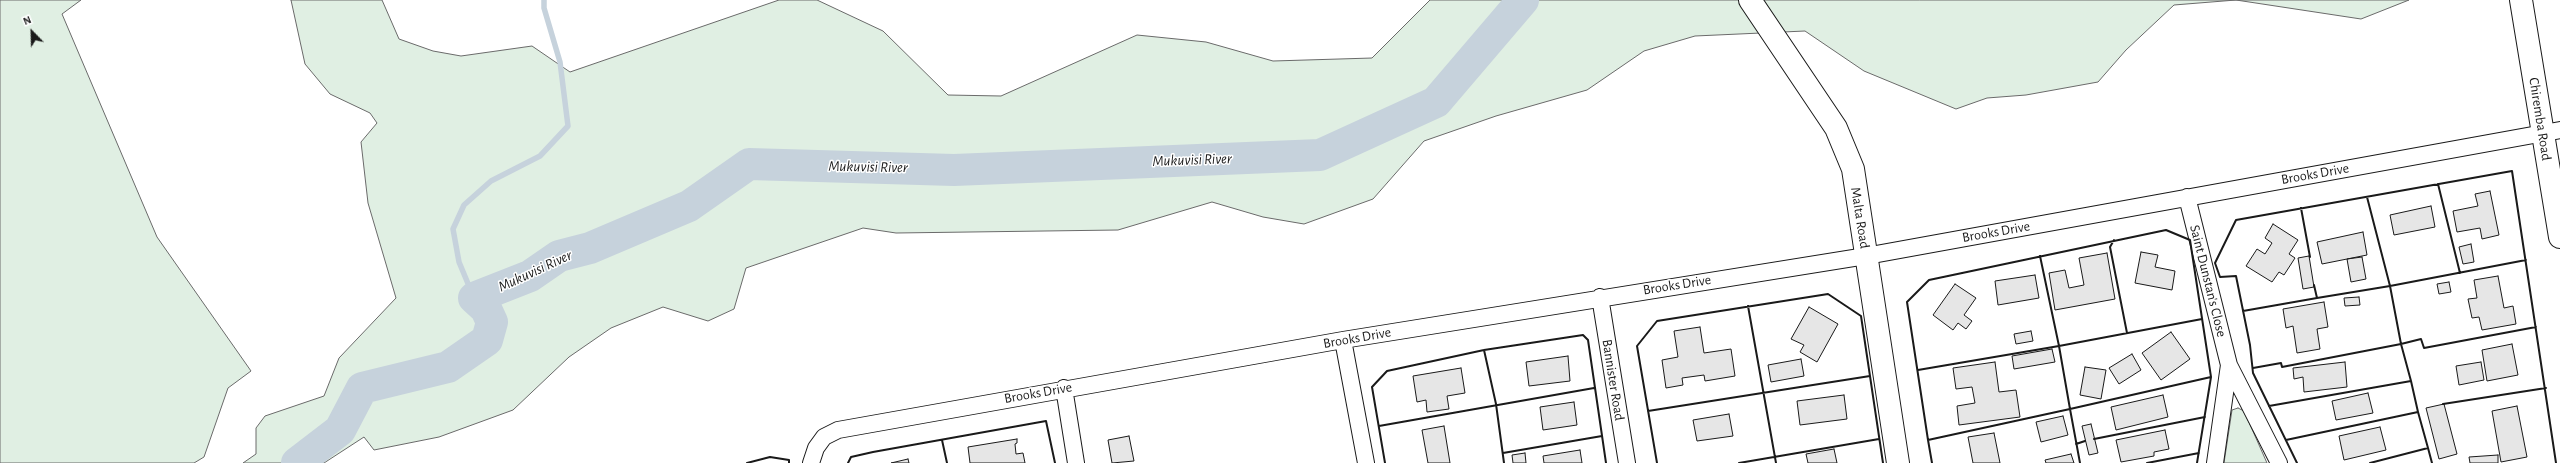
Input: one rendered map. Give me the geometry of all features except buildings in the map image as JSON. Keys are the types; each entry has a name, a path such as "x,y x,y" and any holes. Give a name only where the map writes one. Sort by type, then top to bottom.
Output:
{"street":[{"name":"Malta Road","path":"1750,0 1836,128 1853,169 1898,463"},
{"name":"Chiremba Road","path":"2521,0 2551,131 2560,237"},
{"name":"Brooks Drive","path":"811,463 816,448 824,437 838,430 1064,388 1343,340 1600,297 1866,256 2551,131"},
{"name":"Saint Dunstan's Close","path":"2187,197 2229,365 2279,463"},
{"name":"Bannister Road","path":"1600,297 1627,463"},
{"path":"1343,340 1366,463"},
{"name":"Saint Dunstan's Close","path":"2215,463 2229,365"},
{"path":"1064,388 1076,463"}],"green space":[{"path":"0,0 81,0 62,14 157,237 251,371 228,388 204,457 194,463 0,463"},
{"path":"291,0 382,0 399,39 433,51 461,56 532,46 570,72 779,0 817,0 883,31 948,95 1001,96 1137,35 1206,42 1273,61 1372,58 1430,0 2236,0 2174,5 2126,50 2098,82 2026,95 1987,98 1956,109 1864,71 1805,31 1695,36 1644,51 1587,90 1496,116 1424,141 1373,199 1304,224 1263,217 1212,202 1118,230 896,233 863,228 746,268 734,309 708,321 663,307 611,328 569,357 513,410 439,437 374,450 364,437 324,463 243,463 256,454 256,428 265,416 324,396 339,358 396,298 368,203 361,142 377,123 370,113 330,94 305,64"},
{"path":"2236,0 2409,0 2361,19"},
{"path":"2238,408 2244,411 2267,463 2224,463 2232,410"}],"waterway":[{"path":"474,298 459,262 453,229 464,205 491,181 540,156 568,126 560,62 544,8 544,0"},
{"name":"Mukuvisi River","path":"297,463 340,430 362,388 448,367 487,340 492,322 486,309 474,298 530,276 559,256 590,248 689,206 749,164 954,170 1320,155 1436,102 1523,0"}],"wall":[{"path":"2297,463 2253,373 2250,345 2236,276 2220,277 2215,263 2236,220 2512,171 2556,463"},
{"path":"2438,184 2460,273"},
{"path":"2367,197 2390,286 2526,260"},
{"path":"2301,208 2310,257"},
{"path":"1928,440 1907,302 1929,280 2166,230 2190,240 2211,377 2197,463"},
{"path":"2114,240 2110,247 2127,333"},
{"path":"1918,370 2059,346 2040,256"},
{"path":"2243,311 2317,298 2314,285"},
{"path":"2253,368 2281,363 2282,367 2401,344 2390,286 2317,298"},
{"path":"1657,463 1637,346 1657,321 1828,294 1861,316 1883,463"},
{"path":"1748,306 1776,463"},
{"path":"2202,319 2059,346 2070,409 2211,377"},
{"path":"2269,406 2411,381 2401,344 2421,339 2424,348 2536,327"},
{"path":"1504,463 1496,404 1484,350 1583,335 1588,340 1606,463"},
{"path":"1385,463 1372,387 1387,371 1484,350"},
{"path":"1648,411 1870,376"},
{"path":"2286,440 2418,412 2411,381"},
{"path":"1379,426 1594,388"},
{"path":"2443,404 2546,388"},
{"path":"1932,463 1928,440 2070,409 2080,463"},
{"path":"2370,463 2428,448 2418,412"},
{"path":"2094,439 2205,417"},
{"path":"848,463 851,457 873,452 1046,421 1055,463"},
{"path":"1503,453 1602,436"},
{"path":"1739,463 1879,439"},
{"path":"942,440 947,463"},
{"path":"2076,444 2085,441"},
{"path":"2428,448 2432,463"},
{"path":"2147,463 2199,453"},
{"path":"747,463 770,457 789,460 789,463"}]}
